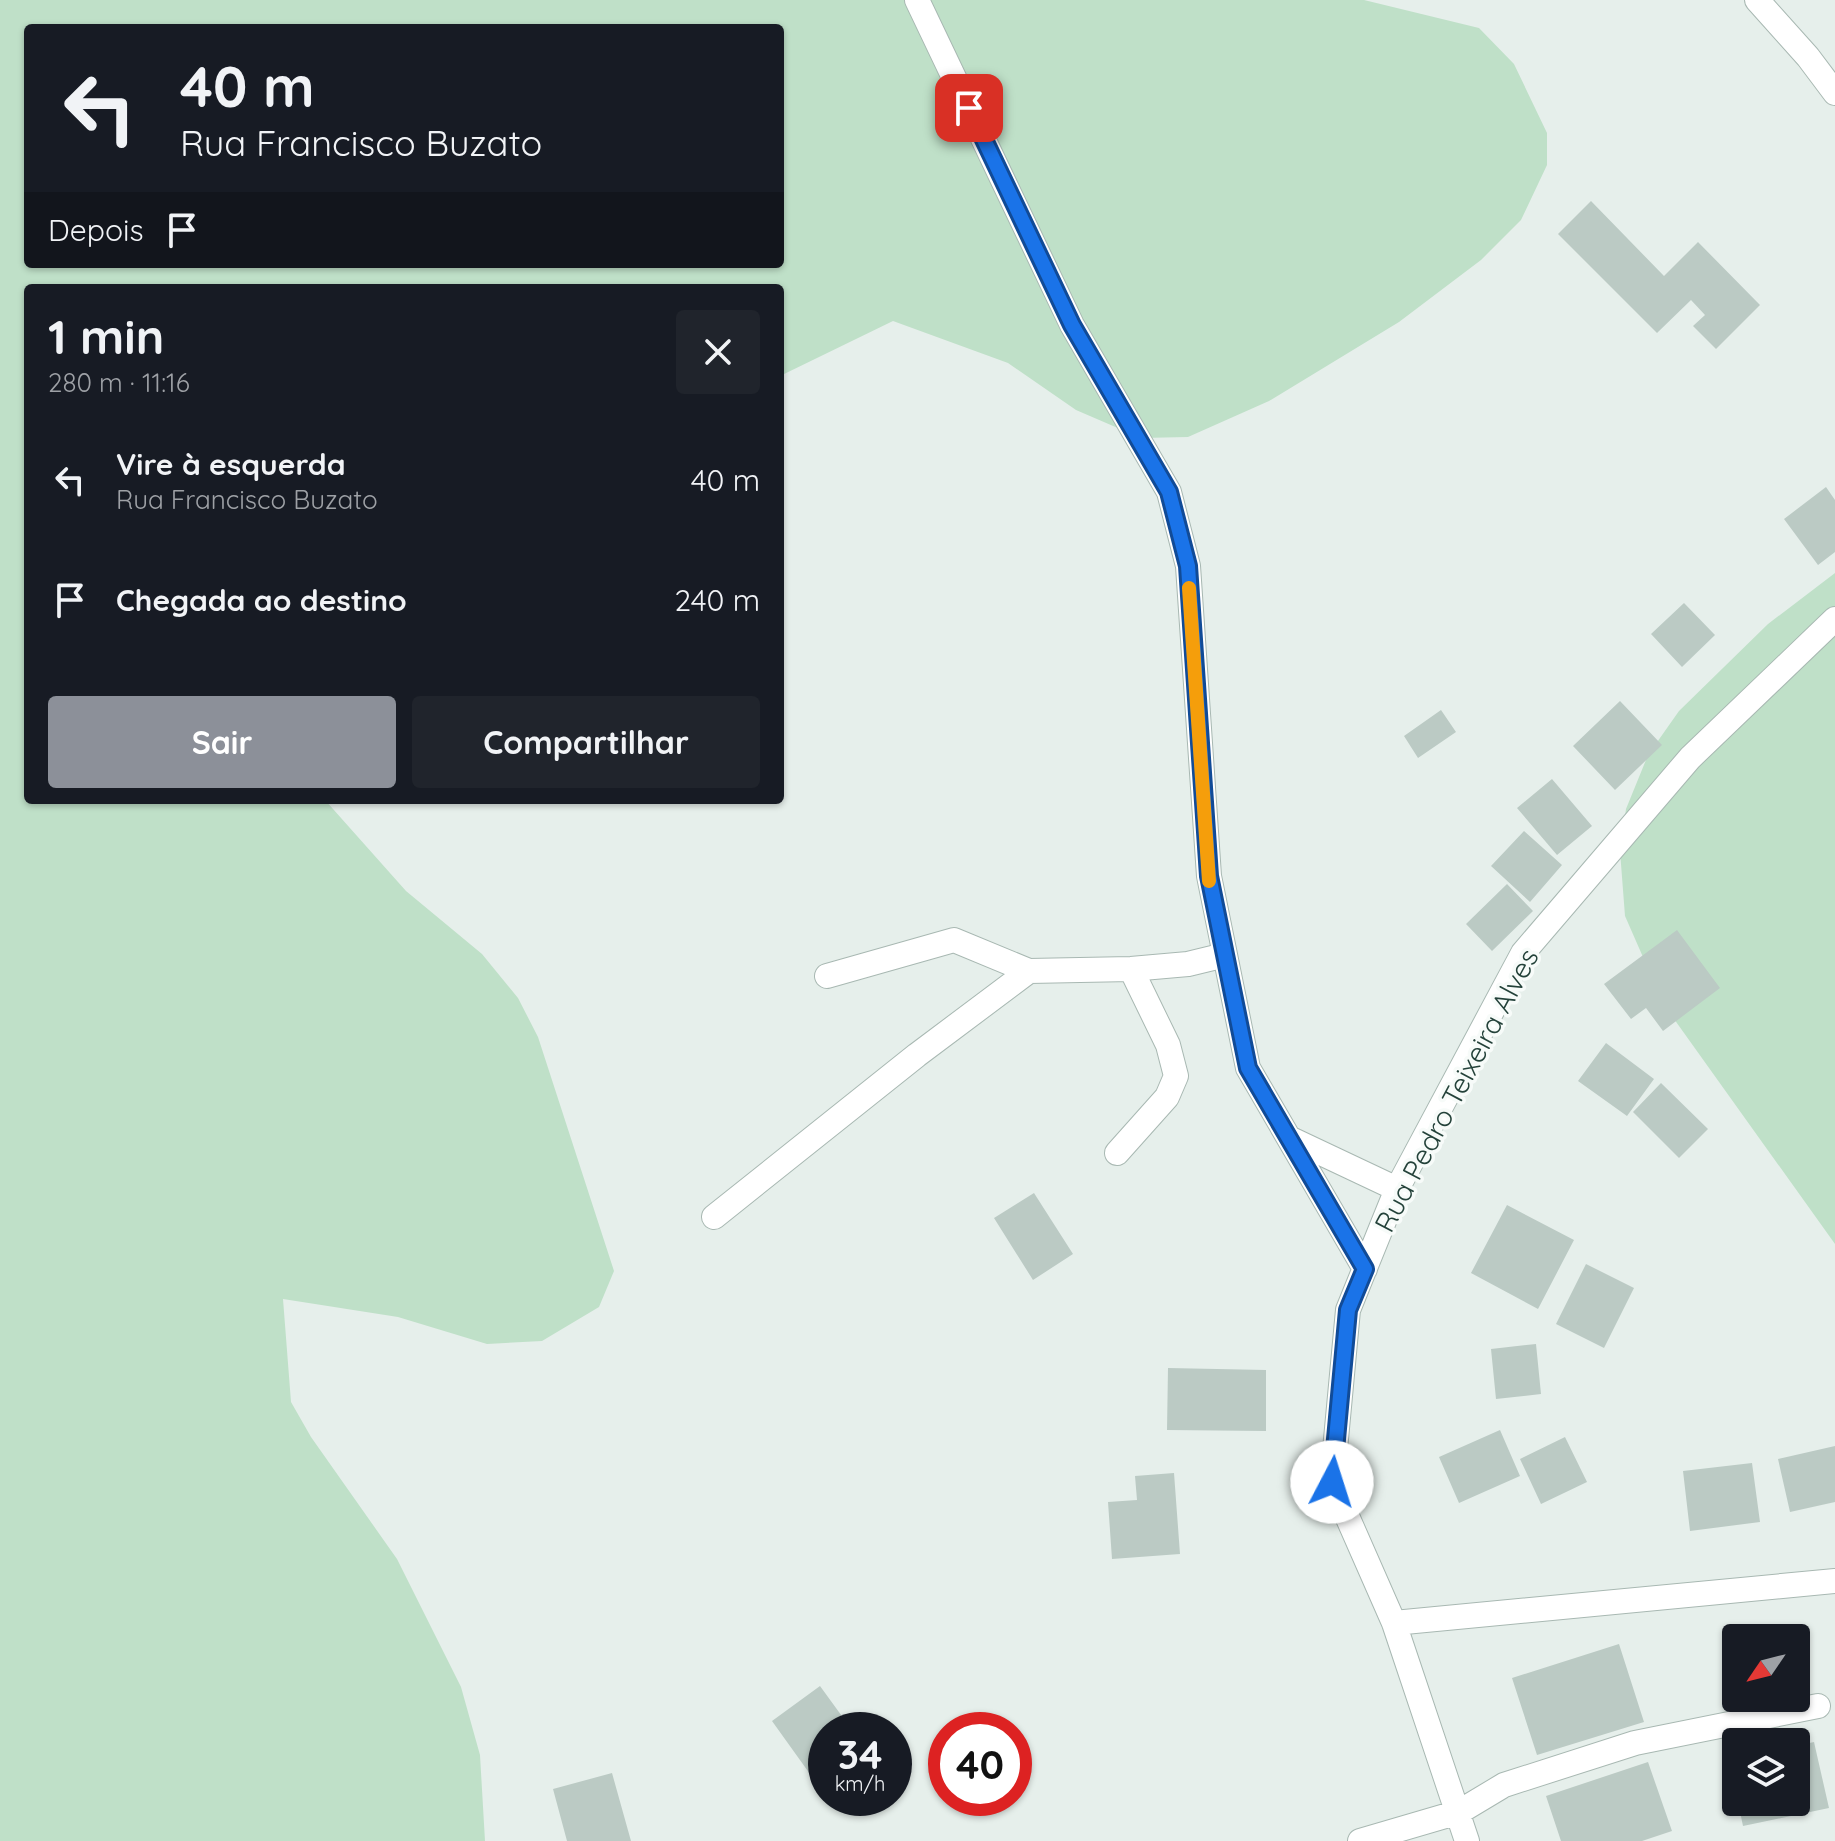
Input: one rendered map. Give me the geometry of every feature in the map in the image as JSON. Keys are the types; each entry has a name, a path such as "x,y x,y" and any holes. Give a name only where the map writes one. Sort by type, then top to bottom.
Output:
{"street":[{"path":"917,0 1072,325 1169,492 1188,566 1209,876 1248,1068 1365,1269"},
{"path":"1757,0 1808,57 1835,93"},
{"name":"Rua Pedro Teixeira Alves","path":"1467,1841 1394,1623 1332,1482 1348,1310 1397,1189 1523,953 1690,758 1835,619"},
{"path":"827,976 954,940 1029,971 1131,969 1188,964 1225,955"},
{"path":"1117,1153 1167,1097 1176,1076 1168,1045 1131,969"},
{"path":"714,1217 917,1055 1029,971"},
{"path":"1289,1138 1397,1189"},
{"path":"1394,1623 1835,1581"},
{"path":"1360,1841 1459,1812 1504,1785 1635,1743 1818,1706"}],"green space":[{"path":"0,0 1364,0 1479,28 1514,64 1547,133 1547,165 1521,220 1481,260 1399,322 1269,401 1188,437 1141,438 1076,410 1008,363 893,321 784,374 784,284 24,284 24,804 329,804 406,891 482,954 518,998 538,1037 614,1271 599,1307 542,1341 487,1344 398,1317 283,1299 291,1402 311,1437 397,1559 461,1687 480,1755 485,1841 0,1841"},
{"path":"1835,573 1835,1244 1664,1005 1625,916 1620,851 1626,809 1648,755 1679,711 1768,624"}],"building":[{"path":"1591,201 1664,276 1698,242 1760,305 1716,349 1693,326 1705,315 1691,300 1657,333 1558,234"},
{"path":"1826,487 1835,500 1835,552 1818,565 1784,519"},
{"path":"1684,603 1715,635 1682,667 1651,634"},
{"path":"1620,701 1662,745 1615,790 1573,746"},
{"path":"1441,710 1456,732 1418,758 1404,736"},
{"path":"1552,779 1592,826 1557,855 1517,808"},
{"path":"1524,831 1562,865 1530,902 1491,866"},
{"path":"1507,884 1533,911 1492,951 1466,924"},
{"path":"1677,930 1720,988 1663,1031 1646,1008 1631,1019 1604,984"},
{"path":"1606,1043 1654,1079 1627,1116 1578,1081"},
{"path":"1661,1083 1708,1129 1679,1158 1633,1112"},
{"path":"1034,1193 1073,1254 1033,1280 994,1218"},
{"path":"1507,1205 1574,1240 1538,1309 1471,1273"},
{"path":"1586,1264 1634,1288 1604,1348 1556,1324"},
{"path":"1536,1344 1541,1394 1496,1399 1491,1349"},
{"path":"1168,1368 1266,1370 1266,1431 1167,1430"},
{"path":"1500,1430 1520,1476 1459,1503 1439,1457"},
{"path":"1565,1437 1587,1482 1541,1504 1520,1459"},
{"path":"1835,1446 1835,1502 1790,1512 1778,1459"},
{"path":"1752,1463 1760,1522 1690,1531 1683,1471"},
{"path":"1174,1473 1180,1554 1112,1559 1108,1502 1137,1500 1135,1476"},
{"path":"1619,1644 1644,1722 1537,1755 1512,1678"},
{"path":"820,1686 839,1712 808,1712 808,1771 772,1721"},
{"path":"1814,1742 1829,1808 1810,1812 1810,1743"},
{"path":"1648,1762 1672,1831 1642,1841 1561,1841 1546,1796"},
{"path":"612,1773 631,1841 567,1841 553,1789"},
{"path":"1741,1816 1791,1816 1743,1826"}],"slow traffic":[{"path":"1189,588 1209,881"}],"route":[{"path":"969,108 1072,325 1169,492 1188,566 1209,876 1248,1068 1365,1269 1348,1310 1332,1482"}]}
